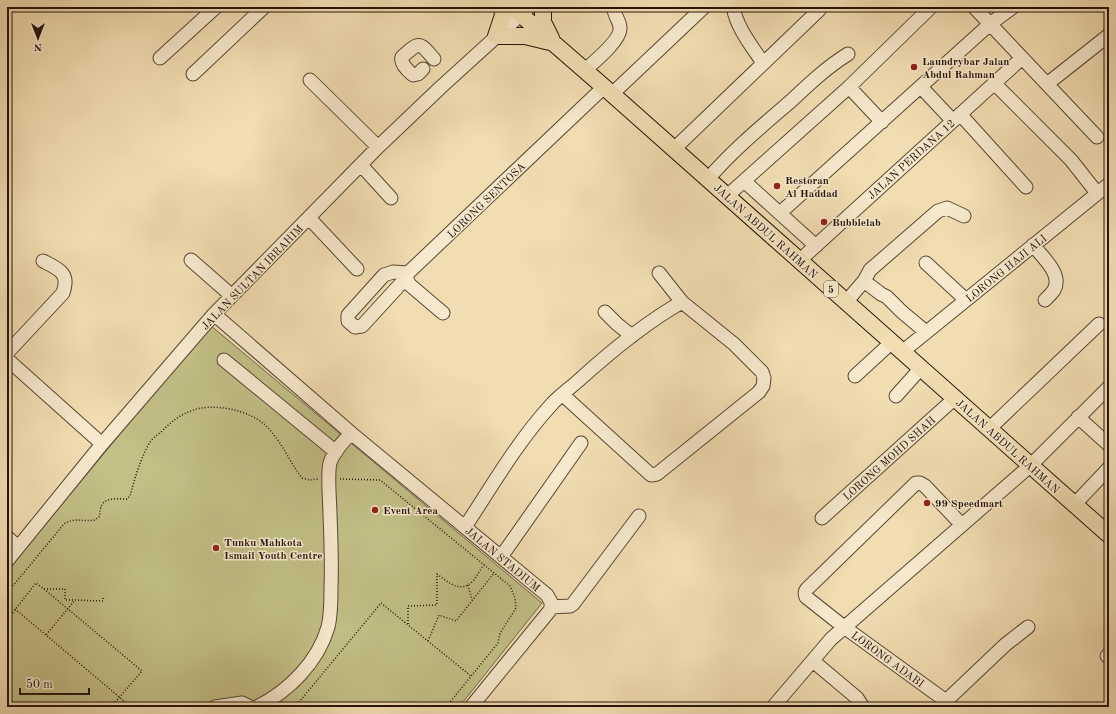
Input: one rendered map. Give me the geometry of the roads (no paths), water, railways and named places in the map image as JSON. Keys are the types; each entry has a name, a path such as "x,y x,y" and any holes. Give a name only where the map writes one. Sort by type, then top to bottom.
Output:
{"main road":[{"path":"502,7 503,15 496,36 525,36 553,43"},
{"path":"544,7 543,22 553,43"},
{"name":"JALAN ABDUL RAHMAN","path":"520,10 553,43 608,90 1109,535"}],"street":[{"path":"160,58 216,7"},
{"path":"193,74 264,7"},
{"path":"585,70 615,41 620,33 620,27 614,7"},
{"name":"LORONG SENTOSA","path":"407,276 393,272 384,275 348,315 348,321 354,327 362,326 407,276 608,90 704,7"},
{"path":"733,7 734,17 739,28 763,63"},
{"path":"727,196 848,87 931,7"},
{"path":"974,7 1097,137"},
{"path":"780,213 990,24 1013,7"},
{"name":"JALAN SULTAN IBRAHIM","path":"7,562 102,444 214,314 378,147 496,36 520,10"},
{"path":"674,149 819,10"},
{"path":"1047,84 1109,35"},
{"path":"423,69 418,74 413,75 402,62 402,57 414,46 418,45 422,46 434,59"},
{"path":"708,179 724,160 747,139 824,71 848,54"},
{"name":"JALAN PERDANA 12","path":"799,261 1022,58"},
{"path":"310,80 378,147"},
{"path":"994,83 1071,160 1097,193"},
{"path":"848,87 882,122"},
{"path":"921,87 956,117 1026,187"},
{"path":"361,165 391,198"},
{"path":"744,181 816,246"},
{"name":"LORONG HAJI ALI","path":"855,376 897,347 926,332 1109,184"},
{"path":"846,302 864,281 870,270 938,210 947,208 964,216"},
{"path":"309,218 356,269"},
{"path":"1033,245 1054,272 1057,280 1054,290 1045,300"},
{"path":"191,260 232,296"},
{"path":"7,353 63,293 66,285 64,274 56,267 43,261"},
{"path":"926,263 966,300"},
{"path":"563,394 651,475 657,474 759,392 763,386 764,378 762,372 734,344 682,302 659,273"},
{"path":"407,276 410,285 442,313"},
{"path":"864,281 887,297 926,332"},
{"path":"465,527 509,460 552,404 632,336 682,302"},
{"path":"605,312 632,336"},
{"name":"JALAN STADIUM","path":"214,314 351,433 547,595 551,602 551,607"},
{"path":"989,428 1099,324"},
{"path":"7,359 102,444"},
{"path":"224,360 336,452"},
{"path":"896,396 921,368"},
{"path":"774,707 831,639 1031,465 1109,387"},
{"name":"LORONG MOHD SHAH","path":"822,518 955,398"},
{"path":"1078,418 1109,445"},
{"path":"257,707 292,685 315,656 328,626 331,602 332,570 330,462 351,433"},
{"path":"501,557 581,443"},
{"path":"1074,505 1109,468"},
{"name":"LORONG ADABI","path":"948,704 806,597 805,590 916,483 920,483 925,486 962,525"},
{"path":"471,707 551,609 551,607 570,606 573,604 639,516"},
{"path":"7,537 18,547"},
{"path":"948,704 1005,645 1028,627"},
{"path":"813,661 857,698 863,707"},
{"path":"215,707 242,703 250,707"}],"place":[{"name":"Laundrybar Jalan Abdul Rahman","path":"914,67"},
{"name":"Restoran Al Haddad","path":"777,186"},
{"name":"Bubblelab","path":"824,222"},
{"name":"99 Speedmart","path":"927,503"},
{"name":"Event Area","path":"375,510"},
{"name":"Tunku Mahkota Ismail Youth Centre","path":"216,548"}]}
